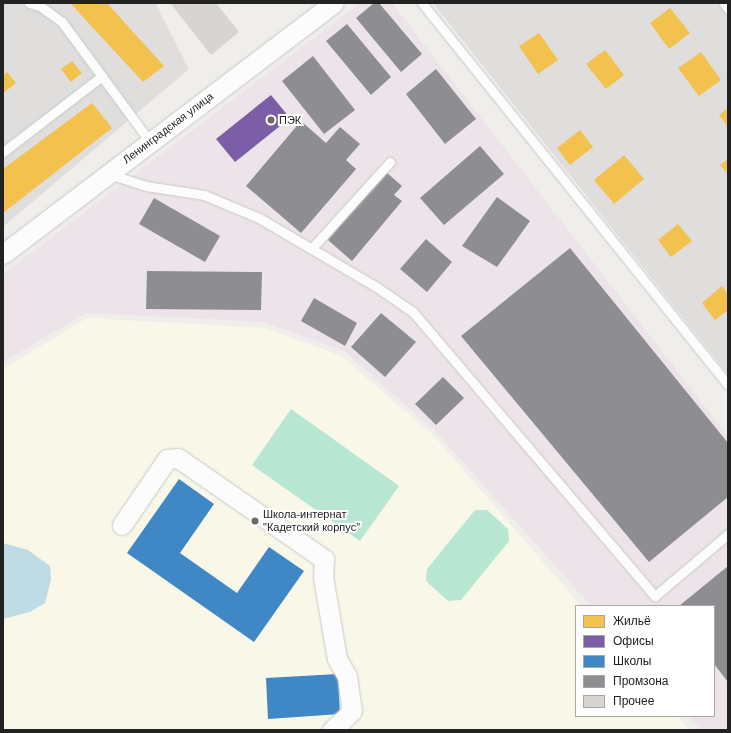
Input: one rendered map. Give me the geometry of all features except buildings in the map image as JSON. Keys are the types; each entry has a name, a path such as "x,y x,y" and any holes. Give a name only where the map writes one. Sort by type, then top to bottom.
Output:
{"street":[{"name":"Ленинградская улица","path":"3,254 334,3"},
{"path":"122,525 167,459 178,458 324,559 323,577 337,659 347,676 352,711 332,730"}],"lane":[{"path":"29,3 40,6 62,22 150,142"},
{"path":"422,3 728,385"},
{"path":"724,3 728,9"},
{"path":"3,152 102,76"},
{"path":"312,248 390,162"},
{"path":"108,173 146,186 204,195 259,218 312,248 413,312 655,596 728,534"}],"shaded area":[{"path":"3,3 155,3 189,69 3,227"},
{"path":"360,3 392,3 728,436 728,730 701,730 689,717 715,717 715,605 590,605 436,432 344,351 264,322 86,313 3,362 3,274"},
{"path":"433,3 728,3 728,374"},
{"name":"Школа-интернат \"Кадетский корпус\"","path":"87,318 265,328 341,356 434,436 580,605 575,605 575,717 678,717 689,730 3,730 3,369"}],"green space":[{"path":"291,409 399,486 360,541 252,465"},
{"path":"475,510 487,510 508,529 509,541 461,600 448,601 426,581 427,569"}],"water":[{"path":"3,543 28,550 50,566 51,580 45,603 30,612 3,619"}],"place":[{"name":"ПЭК","path":"271,120"},
{"name":"Школа-интернат \"Кадетский корпус\"","path":"255,521"}]}
